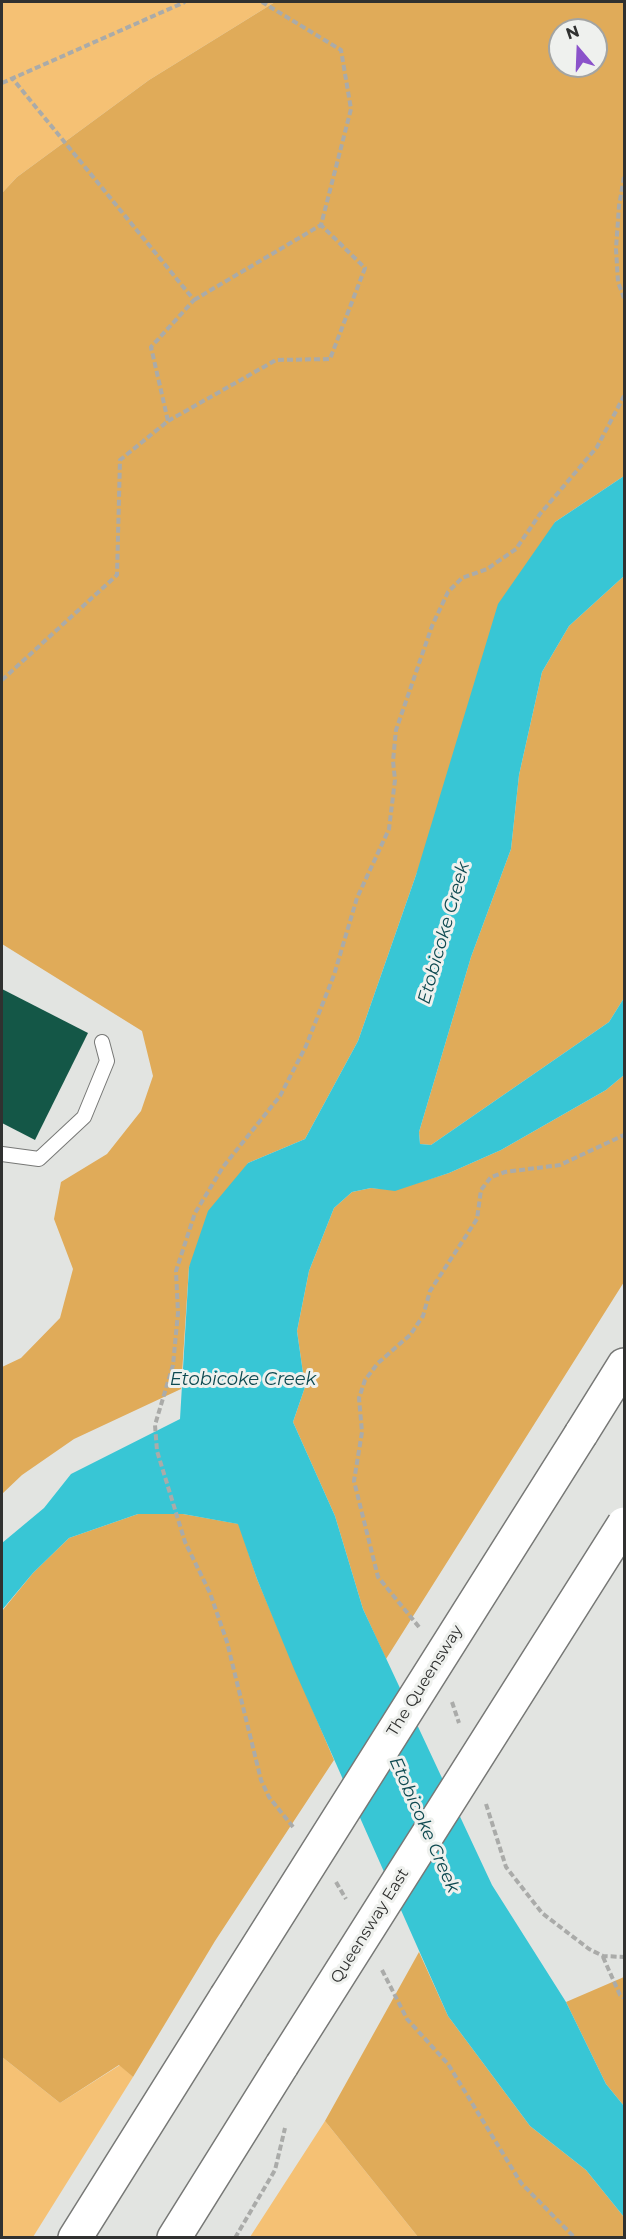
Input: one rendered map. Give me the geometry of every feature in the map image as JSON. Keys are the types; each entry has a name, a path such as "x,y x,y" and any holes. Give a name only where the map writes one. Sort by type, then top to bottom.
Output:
{"main road":[{"name":"The Queensway","path":"75,2238 624,1365"},
{"name":"Queensway East","path":"174,2238 624,1524"}],"lane":[{"path":"2,1154 39,1159 84,1117 107,1061 102,1042"}],"path":[{"path":"2,83 185,2"},
{"path":"168,421 151,347 194,300 321,225 351,109 340,50 262,2"},
{"path":"12,78 194,300"},
{"path":"624,177 616,249 618,282 624,298"},
{"path":"2,680 117,575 120,460 168,421 276,360 330,359 366,268 321,225"},
{"path":"298,1833 269,1797 261,1780 227,1642 210,1593 185,1542 157,1451 155,1425 173,1365 178,1313 176,1271 195,1213 223,1167 280,1096 306,1046 334,975 357,898 389,829 395,780 393,761 396,730 432,626 448,592 462,578 487,569 516,549 540,514 597,447 624,396"},
{"path":"420,1629 378,1577 354,1481 362,1432 359,1398 365,1380 378,1363 410,1335 423,1316 430,1291 477,1219 481,1191 491,1177 505,1172 560,1165 624,1135"},
{"path":"452,1701 463,1734"},
{"path":"485,1800 507,1867 542,1913 589,1949 603,1956 624,1957"},
{"path":"333,1878 350,1908"},
{"path":"603,1956 620,1995 624,1998"},
{"path":"381,1968 407,2019 448,2064 521,2183 575,2238"},
{"path":"235,2238 275,2170 286,2127"}],"shaded area":[{"path":"2,2 275,2 149,80 17,177 2,193"},
{"path":"275,2 624,2 624,476 555,522 416,875 358,1041 305,1139 248,1163 189,1267 181,1389 74,1439 22,1475 2,1494 2,1367 21,1358 60,1318 73,1269 54,1219 61,1182 107,1154 141,1111 153,1076 142,1031 2,944 2,193 17,177 149,80"},
{"path":"624,576 624,998 609,1022 431,1145 420,1144 419,1132 471,957 511,849 519,775 542,672 569,626"},
{"path":"624,1075 624,1282 386,1659 363,1609 335,1516 293,1422 305,1387 297,1331 309,1271 334,1208 352,1192 371,1188 395,1190 449,1173 501,1150 606,1090"},
{"path":"138,1514 183,1514 239,1524 257,1579 334,1760 215,1941 133,2077 119,2065 60,2103 2,2057 2,1611 33,1573 69,1538"},
{"path":"419,1952 448,2016 530,2126 586,2170 624,2217 624,2237 418,2237 325,2121"},
{"path":"624,1977 624,2106 606,2084 566,2002"},
{"path":"2,2057 60,2103 120,2065 133,2077 33,2237 2,2237"},
{"path":"325,2121 418,2237 250,2237"}],"water":[{"name":"Etobicoke Creek","path":"624,476 624,576 569,626 542,672 519,775 511,849 471,957 419,1132 420,1144 431,1145 609,1022 624,998 624,1075 606,1090 501,1150 449,1173 395,1191 371,1188 352,1192 334,1208 309,1271 297,1331 305,1387 293,1422 335,1516 363,1609 492,1885 566,2002 606,2084 624,2106 624,2217 586,2170 530,2126 448,2016 294,1669 257,1579 238,1524 183,1514 138,1514 69,1538 33,1573 2,1610 2,1543 44,1508 71,1474 180,1419 189,1267 208,1211 248,1163 305,1139 358,1041 416,875 498,604 555,522"}],"building":[{"path":"2,989 88,1033 35,1140 2,1123"}]}
